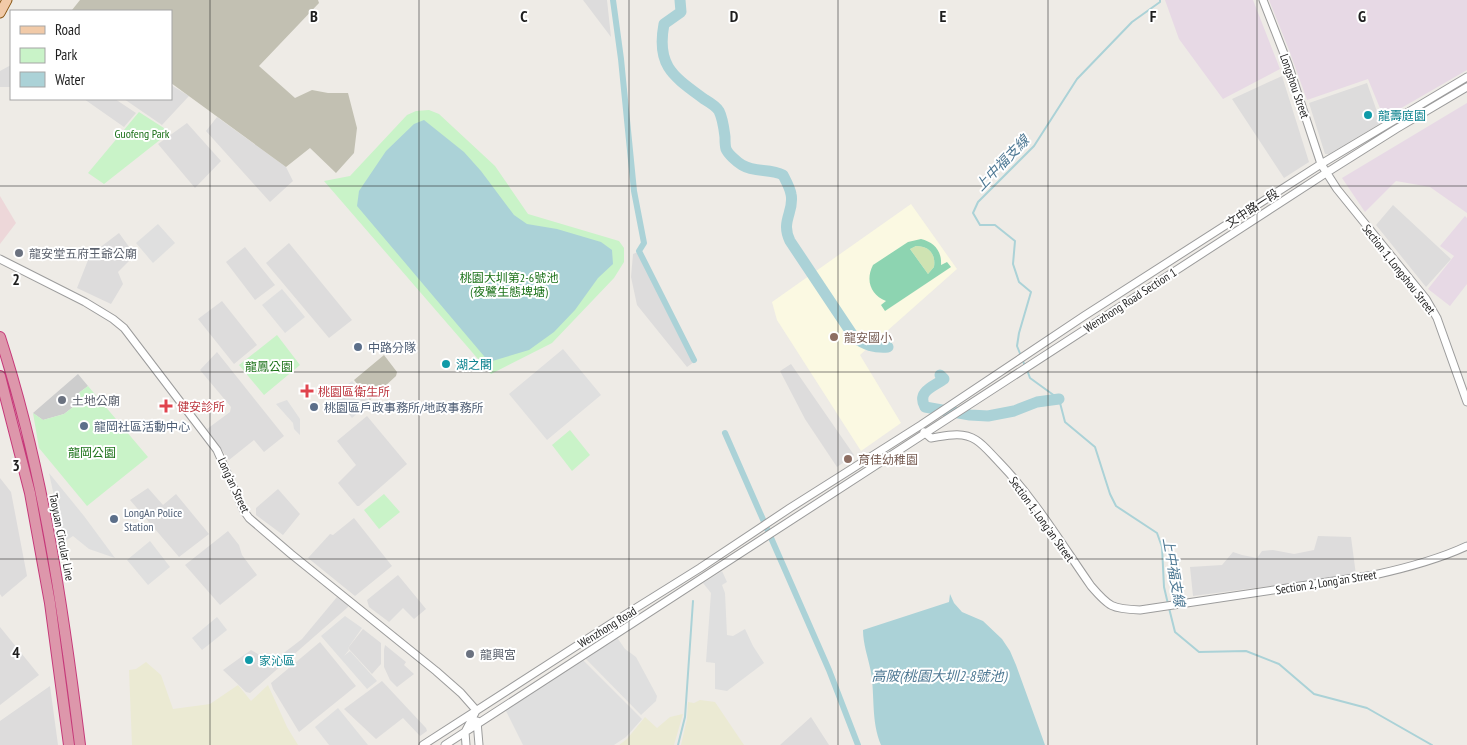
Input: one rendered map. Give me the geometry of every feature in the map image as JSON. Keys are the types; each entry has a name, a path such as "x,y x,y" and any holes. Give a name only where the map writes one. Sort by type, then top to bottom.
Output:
{"highway":[{"name":"Taoyuan Circular Line","path":"0,337 22,409 54,560 62,604 80,745"},
{"name":"Taoyuan Circular Line","path":"0,376 30,493 50,603 69,745"}],"main road":[{"path":"0,13 6,0"}],"street":[{"name":"Longshou Street","path":"1263,0 1288,64 1321,164 1326,173"},
{"name":"文中路一段","path":"923,424 1041,345 1321,164 1467,77"},
{"path":"1457,82 1464,89"},
{"name":"Wenzhong Road Section 1","path":"795,518 1396,128 1464,89"},
{"name":"Section 1, Longshou Street","path":"1326,173 1337,190 1426,299 1437,318 1467,402"},
{"name":"Long'an Street","path":"0,259 85,302 124,328 217,450 238,493 244,511 249,518 436,671 461,693 476,710"},
{"path":"1159,268 1165,277"},
{"path":"923,424 925,434"},
{"name":"Wenzhong Road","path":"423,745 923,424"},
{"name":"Section 1, Long'an Street","path":"925,434 931,438 956,435 966,436 975,440 988,451 1026,492 1091,586 1112,607 1140,610 1182,604"},
{"name":"Wenzhong Road","path":"445,745 795,518"},
{"name":"Section 2, Long'an Street","path":"1182,604 1374,575 1407,568 1467,546"},
{"path":"700,568 705,576"},
{"path":"476,710 479,745"},
{"path":"466,745 465,732 476,710"}],"shaded area":[{"path":"80,0 318,0 319,3 259,66 295,98 312,90 328,93 348,93 357,128 354,153 336,173 310,148 286,167 172,84 172,10 72,10"},
{"path":"583,0 607,0 611,37"},
{"path":"1165,0 1253,0 1280,69 1223,99 1179,39"},
{"path":"1269,0 1467,0 1467,70 1384,118 1368,79 1307,100"},
{"path":"10,66 10,87 0,87 0,71"},
{"path":"1282,76 1309,162 1284,178 1232,99"},
{"name":"龍壽庭園","path":"1367,83 1381,123 1329,154 1325,154 1309,103"},
{"path":"172,86 189,96 162,125 125,100 172,100"},
{"path":"85,100 116,100 136,113 124,127"},
{"path":"1467,103 1467,213 1430,187 1396,181 1365,212 1342,178"},
{"path":"217,117 286,167 293,181 270,202 206,131"},
{"path":"187,123 221,161 195,188 158,144"},
{"path":"0,196 16,223 0,244"},
{"name":"龍安國小","path":"911,204 957,269 860,355 901,423 861,451 777,320 772,302"},
{"path":"1393,205 1451,259 1426,287 1376,225"},
{"path":"1465,216 1467,218 1467,284 1450,306 1428,289 1454,256 1440,246"},
{"path":"158,224 175,243 153,263 136,243"},
{"path":"119,233 135,255 118,272 123,284 111,304 77,288 90,255"},
{"path":"289,243 352,320 329,338 266,263"},
{"path":"245,247 275,285 255,300 226,262"},
{"path":"638,252 694,362 687,367 637,305 631,277 633,254"},
{"path":"282,289 305,317 285,333 262,305"},
{"path":"222,301 257,345 234,364 198,319"},
{"path":"563,349 601,395 547,440 509,394"},
{"path":"217,352 284,436 264,452 254,440 229,460 207,429 230,412 231,407 200,370"},
{"path":"384,355 397,372 396,376 370,400 354,380"},
{"path":"791,364 854,455 837,467 805,419 780,371"},
{"name":"土地公廟","path":"78,374 88,386 76,395 77,404 64,414 43,420 33,413"},
{"path":"352,381 370,402 352,418 334,395"},
{"path":"287,400 300,419 300,435 294,429 293,423 276,404"},
{"path":"367,416 407,464 357,506 338,483 356,465 337,441"},
{"path":"49,473 115,558 89,549 73,536 64,542"},
{"path":"0,478 11,492 27,576 2,597 0,594"},
{"path":"148,488 163,505 176,494 209,534 179,557 130,500"},
{"path":"278,489 300,514 283,535 256,515 256,508"},
{"path":"354,518 392,566 355,596 308,558 330,534 333,535"},
{"path":"228,531 239,545 242,555 257,575 220,605 185,565"},
{"path":"1318,536 1351,537 1356,575 1193,596 1190,567 1222,565 1233,552 1257,558 1262,551 1273,550 1294,554 1314,550"},
{"path":"150,541 170,567 148,585 127,560"},
{"path":"722,571 727,582 722,585 725,593 727,635 733,636 745,629 764,663 727,691 715,689 715,663 706,662 711,593 703,583"},
{"path":"398,575 426,609 414,619 403,608 389,622 369,607 367,600"},
{"path":"337,597 348,607 250,693 246,692 223,670 251,650 272,662 302,639"},
{"path":"345,616 362,628 344,656 350,651 377,681 367,689 321,636"},
{"path":"217,617 227,630 202,650 192,638"},
{"path":"0,627 39,675 0,705"},
{"path":"363,629 381,643 381,664 372,674 348,648"},
{"path":"616,636 625,649 636,657 657,696 656,701 641,715 585,658"},
{"path":"320,642 356,686 299,732 271,683"},
{"path":"385,645 406,662 404,665 414,674 397,687 390,680 384,667"},
{"path":"582,659 642,719 626,737 614,745 523,745 505,709"},
{"path":"382,681 427,731 420,736 403,718 376,739 344,709"},
{"path":"50,686 58,745 0,745 0,721"},
{"path":"338,708 368,745 329,745 315,727"},
{"path":"811,717 829,745 780,745"}],"green space":[{"name":"桃園大圳第2-6號池 (夜鷺生態埤塘)","path":"429,110 439,114 495,166 528,214 619,241 624,248 624,262 614,278 552,343 491,374 324,181 350,176 407,115 416,111"},
{"name":"Guofeng Park","path":"139,112 170,132 104,184 88,173"},
{"path":"921,239 930,242 939,251 941,265 947,262 951,267 885,311 881,305 886,301 877,295 871,287 870,277 873,265 908,242","holes":["921,246 928,249 934,258 934,267 928,274 910,249"]},
{"path":"916,246 925,247 933,255 934,267 928,274 910,249"},
{"name":"龍鳳公園","path":"277,335 300,365 264,395 239,365"},
{"name":"龍岡公園","path":"88,386 148,457 87,506 39,448 33,413 43,420 64,414 77,404 76,395"},
{"path":"570,430 590,455 572,471 552,445"},
{"path":"384,494 400,512 379,529 364,510"},
{"path":"146,662 161,675 173,709 210,704 238,685 251,701 268,685 287,727 298,745 132,745 129,670 136,669"},
{"path":"700,700 715,702 744,745 681,745 687,719 688,702 694,703"},
{"path":"683,714 674,745 619,745 627,739 645,717 657,728 670,717"}],"water":[{"name":"桃園大圳第2-6號池 (夜鷺生態埤塘)","path":"424,120 464,152 481,171 514,215 527,224 557,229 601,242 612,250 613,264 598,278 575,310 554,332 529,350 489,362 357,206 359,191 386,151 414,124"},
{"name":"高陂(桃園大圳2-8號池)","path":"950,594 954,603 962,612 983,621 1002,639 1010,651 1045,745 881,745 874,718 871,672 863,630 949,602"}],"waterway":[{"path":"613,0 621,59 634,191 644,243 639,251 694,360"},
{"path":"680,0 681,12 664,24 663,50 669,69 718,109 723,124 726,149 733,158 747,167 783,175 790,189 792,200 786,228 790,241 854,337 870,345 888,347"},
{"name":"上中福支線","path":"1025,366 1017,346 1031,292 1019,282 1013,264 1015,241 995,225 980,225 973,213 978,202 1034,146 1077,79 1132,22 1160,2 1160,0"},
{"name":"上中福支線","path":"1027,370 1030,378 1059,399 1065,422 1095,447 1110,494 1116,506 1157,533 1162,547 1164,587 1168,604"},
{"path":"940,375 944,379 928,390 923,397 925,407 970,415 988,416 1014,411 1037,402 1059,399"},
{"path":"725,433 829,670 858,745"},
{"path":"678,745 685,717 693,601"},
{"name":"上中福支線","path":"1169,608 1175,632 1199,652 1246,651 1279,664 1314,694 1367,708 1432,745"}],"place":[{"name":"龍壽庭園","path":"1368,115"},
{"name":"龍安堂五府王爺公廟","path":"19,253"},
{"name":"龍安國小","path":"834,337"},
{"name":"中路分隊","path":"358,347"},
{"name":"湖之閣","path":"446,364"},
{"name":"桃園區衛生所","path":"307,391"},
{"name":"土地公廟","path":"62,400"},
{"name":"健安診所","path":"166,406"},
{"name":"桃園區戶政事務所/地政事務所","path":"314,407"},
{"name":"龍岡社區活動中心","path":"84,426"},
{"name":"育佳幼稚園","path":"848,459"},
{"name":"LongAn Police Station","path":"114,519"},
{"name":"龍興宮","path":"470,654"},
{"name":"家沁區","path":"249,660"}]}
